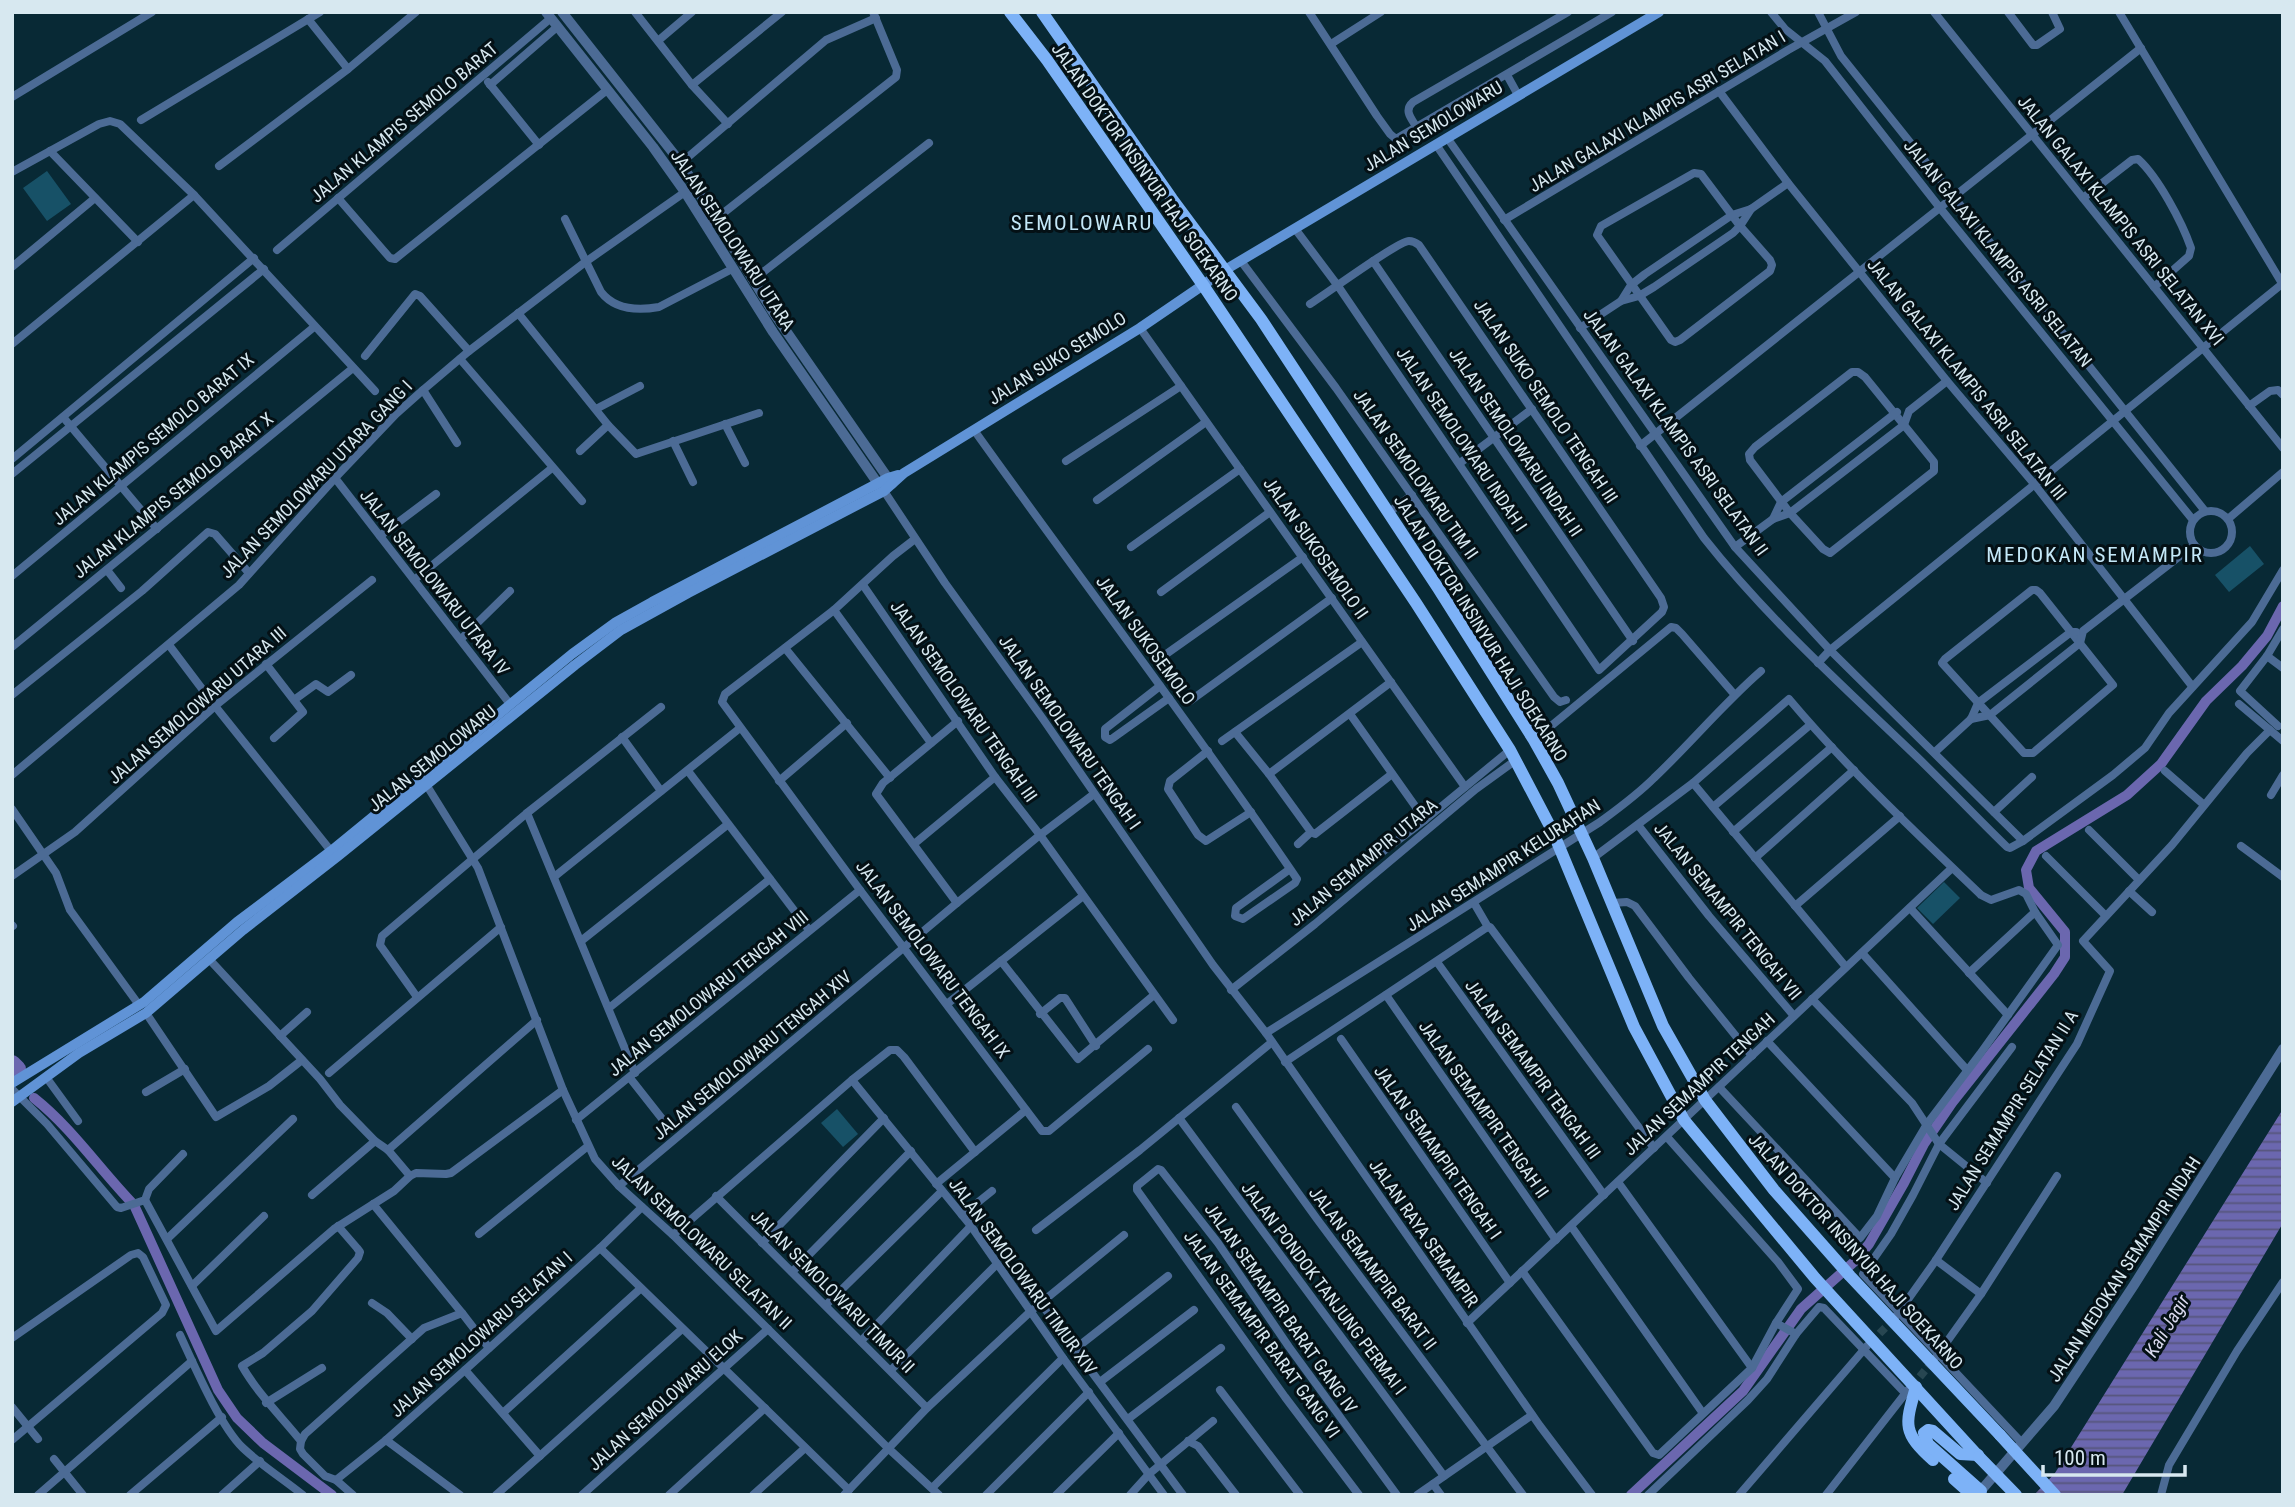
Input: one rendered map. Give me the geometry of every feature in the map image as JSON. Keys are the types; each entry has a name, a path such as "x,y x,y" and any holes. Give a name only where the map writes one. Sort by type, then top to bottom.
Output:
{"main road":[{"name":"JALAN DOKTOR INSINYUR HAJI SOEKARNO","path":"1010,12 1048,60 1203,285 1416,603 1513,755 1561,849 1634,1027 1684,1120 1910,1389 2016,1495"},
{"name":"JALAN DOKTOR INSINYUR HAJI SOEKARNO","path":"1042,12 1318,405 1534,740 1558,783 1593,858 1663,1026 1704,1100 1774,1190 1850,1276 2055,1495"},
{"name":"JALAN SEMOLOWARU","path":"1225,270 1448,139 1512,85 1659,12"},
{"name":"JALAN SUKO SEMOLO","path":"886,484 1140,328 1225,270"},
{"name":"JALAN SEMOLOWARU","path":"16,1091 26,1074 142,1009 331,851 424,781 510,704 572,654 618,626 688,593 886,484"},
{"path":"1394,572 1408,568 1415,555"},
{"path":"1416,603 1422,589 1432,586 1438,588"},
{"name":"JALAN SEMOLOWARU","path":"16,1091 36,1085 209,959 240,926 578,662 618,626"},
{"path":"1910,1389 1908,1415 1909,1431 1913,1440 1977,1494"},
{"path":"1977,1494 1928,1444 1924,1433 1933,1431 1960,1454 1978,1456"}],"street":[{"path":"12,97 152,12"},
{"path":"141,120 320,12"},
{"path":"219,166 348,69 416,12"},
{"name":"JALAN SEMOLOWARU UTARA","path":"562,12 681,163 753,280 886,484"},
{"path":"635,12 692,85 728,124"},
{"path":"659,40 692,12"},
{"path":"692,85 782,12"},
{"path":"1309,12 1395,139 1512,85 1612,12"},
{"path":"1331,44 1381,12"},
{"path":"1417,128 1408,112 1413,102 1567,12"},
{"name":"JALAN GALAXI KLAMPIS ASRI SELATAN","path":"1772,12 1785,29 1825,61 1940,208 2193,520"},
{"name":"JALAN GALAXI KLAMPIS ASRI SELATAN","path":"1818,12 1841,56 2205,512"},
{"name":"JALAN GALAXI KLAMPIS ASRI SELATAN I","path":"1504,220 1719,90 1856,12"},
{"name":"JALAN GALAXI KLAMPIS ASRI SELATAN XVI","path":"1934,12 2283,448"},
{"path":"2008,12 2033,45 2037,45 2060,29 2052,12"},
{"path":"1818,663 1830,650 2282,284 2119,12"},
{"path":"681,163 827,40 874,15 897,70 896,77 707,226"},
{"path":"308,19 348,69"},
{"path":"490,85 551,19"},
{"name":"JALAN SEMOLOWARU UTARA","path":"551,19 653,147 685,192 732,269 886,484"},
{"name":"JALAN KLAMPIS SEMOLO BARAT","path":"277,250 551,19"},
{"path":"1640,446 2141,48"},
{"path":"483,76 538,145"},
{"path":"338,198 390,258 395,259 607,90"},
{"name":"JALAN GALAXI KLAMPIS ASRI SELATAN III","path":"1719,90 1788,183 1947,381 2035,485 2192,686"},
{"path":"12,172 99,124 116,122 194,195 375,391"},
{"name":"JALAN GALAXI KLAMPIS ASRI SELATAN II","path":"1437,146 1703,538 1726,567 1818,663 2007,847 2024,841 1830,650 1735,547 1448,139"},
{"path":"753,280 929,143"},
{"path":"50,151 138,242"},
{"path":"2083,198 2132,160 2138,159 2144,165 2173,211 2192,251 2154,287"},
{"path":"1694,173 1704,177 1740,226 1770,260 1771,268 1675,342 1597,237 1601,226 1694,173"},
{"path":"1580,328 1621,301 1639,296 1740,226 1752,209 1788,183"},
{"name":"JALAN SEMOLOWARU UTARA GANG I","path":"12,775 239,585 335,478 396,414 423,390 469,351 584,263 685,192"},
{"path":"12,344 194,195"},
{"path":"1478,205 1489,197"},
{"path":"12,267 95,198"},
{"path":"1621,301 1631,285 1732,215 1752,209"},
{"path":"565,219 584,263 601,292 621,307 659,307 732,269"},
{"name":"JALAN SEMOLOWARU INDAH I","path":"1296,230 1338,286 1460,463 1599,670"},
{"name":"JALAN SUKO SEMOLO TENGAH III","path":"1310,304 1403,242 1410,241 1419,245 1664,604 1662,612 1599,670"},
{"path":"12,459 254,258"},
{"name":"JALAN SEMOLOWARU TIM II","path":"1241,261 1284,316 1554,697 1560,702 1566,700"},
{"name":"JALAN SEMOLOWARU INDAH II","path":"1373,261 1633,641"},
{"path":"12,474 264,269"},
{"path":"365,356 415,294 420,296 469,351"},
{"path":"518,313 608,425 636,454 759,414"},
{"name":"JALAN KLAMPIS SEMOLO BARAT IX","path":"12,576 314,327"},
{"name":"JALAN SUKOSEMOLO II","path":"1140,328 1465,787"},
{"path":"460,359 582,501"},
{"name":"JALAN KLAMPIS SEMOLO BARAT X","path":"12,648 353,368"},
{"path":"1852,372 1858,372 1865,377 1894,413 1934,461 1934,471 1833,552 1828,553 1781,502 1750,460 1749,454 1852,372"},
{"path":"1773,519 1781,502 1894,413 1909,411 1947,381"},
{"path":"596,409 640,386"},
{"path":"1066,461 1181,386"},
{"path":"423,390 457,443"},
{"path":"2249,406 2270,391 2278,390 2283,395"},
{"path":"1460,463 1532,409"},
{"path":"1735,547 1773,519 1790,513 1904,425 1909,411"},
{"path":"63,417 157,529"},
{"path":"1097,499 1206,422"},
{"path":"725,424 745,463"},
{"path":"580,451 608,425"},
{"name":"JALAN SUKOSEMOLO","path":"974,430 1208,751 1290,869"},
{"path":"673,441 694,482"},
{"path":"414,580 552,468"},
{"path":"1130,547 1240,469"},
{"path":"2228,519 2283,472"},
{"name":"JALAN SEMOLOWARU UTARA IV","path":"335,478 510,704"},
{"name":"JALAN SEMOLOWARU TENGAH I","path":"886,484 915,539 1231,990"},
{"path":"380,536 436,494"},
{"path":"1388,513 1412,495"},
{"path":"1161,592 1270,512"},
{"path":"2205,512 2218,512 2228,519 2233,531 2229,544 2224,549 2212,553 2194,545 2190,533 2193,520 2205,512"},
{"path":"12,695 142,591 208,532 215,534 249,573"},
{"path":"890,778 785,648 834,610 915,539"},
{"path":"1936,752 1971,719 1978,703 2071,632 2083,631 2194,545"},
{"path":"1162,657 1303,557"},
{"path":"107,570 121,588"},
{"path":"2024,841 2145,748 2169,713 2252,622 2283,570"},
{"name":"JALAN SEMOLOWARU UTARA III","path":"12,876 75,832 215,706 372,580"},
{"name":"JALAN SEMOLOWARU TENGAH III","path":"863,585 995,777 1173,1020"},
{"path":"2032,590 2040,593 2071,632 2113,685 2033,753 2024,753 1942,663 2032,590"},
{"path":"461,639 510,591"},
{"path":"1190,701 1332,598"},
{"path":"834,610 932,743"},
{"path":"1534,740 1673,626 1734,694"},
{"path":"2283,629 2267,656 2240,691 2283,741"},
{"path":"1971,719 1990,715 2080,643 2083,631"},
{"path":"1222,741 1362,642"},
{"path":"169,645 331,851"},
{"name":"JALAN SEMOLOWARU TENGAH IX","path":"785,648 723,695 722,702 1042,1131 1048,1132 1149,1049"},
{"path":"2267,656 2283,668"},
{"path":"266,664 302,713 274,738"},
{"name":"JALAN SEMAMPIR KELURAHAN","path":"1266,1034 1561,849 1630,801 1734,694 1761,671"},
{"path":"293,700 316,684 328,692 351,675"},
{"path":"1269,774 1391,682"},
{"path":"1160,686 1105,729 1105,737 1110,740 1114,738 1169,698"},
{"path":"1593,858 1693,783 1789,699 1854,770 1986,899 2023,891 2058,945 1927,1125 1895,1178 1877,1216 1859,1238 1718,1087"},
{"path":"2239,704 2274,728"},
{"path":"416,997 380,945 380,940 527,813 661,707"},
{"path":"1350,714 1425,820"},
{"path":"957,903 876,797 879,787 958,721"},
{"path":"779,781 847,723"},
{"path":"1713,807 1811,724"},
{"name":"JALAN SEMAMPIR SELATAN II A","path":"1896,1316 1936,1260 2077,1044 2110,975 2108,967 2083,941 2172,845 2247,752 2274,728"},
{"path":"554,877 740,729"},
{"path":"1235,732 1311,832 1318,833 1392,774"},
{"path":"622,737 661,791"},
{"path":"1733,832 1832,747"},
{"path":"1208,751 1168,785 1198,835 1206,841 1251,812"},
{"path":"1342,879 1425,820 1465,787 1513,755"},
{"name":"JALAN SEMAMPIR UTARA","path":"1231,990 1315,924 1513,755"},
{"path":"1755,858 1854,770"},
{"path":"688,771 809,930"},
{"path":"2165,771 2203,804"},
{"path":"2271,794 2283,775"},
{"path":"914,844 995,777"},
{"path":"1994,812 2032,777"},
{"name":"JALAN SEMOLOWARU SELATAN II","path":"424,781 482,876 563,1090 588,1146 605,1171 673,1234 889,1449 935,1491"},
{"path":"1693,783 1846,967"},
{"name":"JALAN SEMOLOWARU TENGAH XIV","path":"619,1186 957,903 1094,794"},
{"path":"12,809 56,873 70,910 185,1069 216,1117 234,1104 270,1086 302,1060"},
{"path":"527,813 609,1008 632,1076 667,1125"},
{"path":"1795,906 1900,816"},
{"path":"581,941 727,825"},
{"name":"JALAN SEMAMPIR TENGAH VII","path":"1638,825 1709,916 1794,1016"},
{"path":"2089,830 2139,880"},
{"path":"1298,844 1311,832"},
{"path":"2241,846 2283,877"},
{"path":"2046,856 2106,916"},
{"name":"JALAN SEMAMPIR TENGAH","path":"1467,1323 1952,868"},
{"path":"1290,869 1297,879 1295,882 1243,919 1235,916 1236,908 1290,869"},
{"path":"609,1008 770,879"},
{"name":"JALAN SEMOLOWARU TENGAH VIII","path":"576,1119 860,890"},
{"path":"2129,891 2152,912"},
{"path":"947,1004 1083,896"},
{"path":"1612,903 1627,902 1635,906 1752,1056"},
{"path":"1474,903 1654,1148"},
{"path":"1910,908 2008,1016"},
{"path":"1969,973 2035,912"},
{"path":"330,1073 501,927"},
{"path":"1285,1062 1491,929"},
{"path":"1862,953 1967,1069"},
{"path":"209,959 340,1105 375,1141 388,1150 410,1176"},
{"path":"1001,961 1077,1059 1096,1046 1154,995"},
{"name":"JALAN SEMAMPIR TENGAH III","path":"1437,962 1604,1195"},
{"name":"JALAN RAYA SEMAMPIR","path":"1231,990 1272,1042 1467,1323 1592,1495"},
{"name":"JALAN SEMAMPIR TENGAH II","path":"1386,995 1556,1240"},
{"path":"1040,1014 1059,998 1065,998 1096,1046"},
{"path":"1812,999 1912,1103 1937,1142 1987,1183"},
{"path":"280,1036 307,1012"},
{"path":"388,1150 537,1020"},
{"name":"JALAN SEMAMPIR TENGAH I","path":"1341,1039 1510,1283"},
{"path":"1767,1041 1895,1178"},
{"path":"1036,1230 1272,1042"},
{"path":"2012,1047 1937,1142 1913,1195 1891,1234 1864,1272 1865,1277 1896,1316 2022,1443"},
{"name":"JALAN MEDOKAN SEMAMPIR INDAH","path":"1977,1494 2054,1406 2283,1049"},
{"path":"673,1234 888,1052 897,1050 904,1057 975,1152"},
{"path":"146,1092 185,1069"},
{"path":"46,1077 78,1121"},
{"name":"JALAN SEMOLOWARU TIMUR XIV","path":"852,1080 971,1226 1063,1358 1164,1495"},
{"path":"140,1202 167,1239 216,1331 220,1330 338,1226 401,1186 416,1173 451,1173 563,1090"},
{"path":"16,1091 115,1205 121,1208 140,1202 183,1154"},
{"name":"JALAN SEMAMPIR BARAT II","path":"1236,1107 1523,1495"},
{"path":"826,1305 939,1187 975,1152 1026,1110"},
{"path":"762,1243 884,1118"},
{"name":"JALAN PONDOK TANJUNG PERMAI I","path":"1179,1118 1444,1476"},
{"path":"167,1239 293,1119"},
{"path":"1522,1271 1656,1455 1659,1455 1752,1368 1798,1286 1667,1137"},
{"path":"312,1195 375,1141"},
{"path":"479,1234 588,1146"},
{"path":"792,1272 911,1152"},
{"name":"JALAN SEMAMPIR BARAT GANG IV","path":"1138,1192 1138,1186 1158,1169 1161,1170 1218,1243 1397,1495"},
{"path":"1936,1358 2057,1176"},
{"path":"1618,1182 1752,1368"},
{"path":"962,1215 992,1191"},
{"name":"JALAN SEMAMPIR BARAT GANG VI","path":"1138,1192 1359,1495"},
{"name":"JALAN SEMOLOWARU TIMUR II","path":"716,1196 927,1408"},
{"path":"373,1205 489,1348"},
{"name":"JALAN SEMOLOWARU SELATAN I","path":"336,1480 465,1370 642,1207"},
{"path":"192,1286 264,1216"},
{"path":"300,1441 281,1416 266,1403 242,1366 263,1353 312,1311 358,1258 358,1248 338,1226"},
{"path":"862,1341 971,1226"},
{"path":"1571,1226 1702,1412"},
{"path":"600,1248 765,1408 847,1492 927,1408 1031,1311 1124,1235"},
{"path":"12,1338 131,1255 138,1253 143,1257 166,1305 162,1313 12,1440"},
{"path":"1936,1260 1981,1294"},
{"path":"891,1370 998,1264"},
{"path":"1075,1349 1168,1276"},
{"path":"2161,1495 2169,1465 2237,1351 2283,1282"},
{"path":"504,1412 640,1289"},
{"name":"JALAN SEMOLOWARU TIMUR XIV","path":"1041,1302 1183,1495"},
{"path":"372,1303 387,1313 412,1339"},
{"path":"1648,1495 1748,1400 1767,1379 1795,1334 1821,1306 1910,1389 1826,1495"},
{"path":"1100,1382 1194,1310"},
{"path":"353,1495 336,1480 326,1476 303,1454 300,1441 429,1325 462,1313"},
{"path":"1777,1324 1795,1334"},
{"path":"496,1495 682,1329"},
{"name":"JALAN SEMOLOWARU ELOK","path":"582,1495 768,1329"},
{"path":"180,1335 222,1417 243,1448 303,1495"},
{"path":"1739,1495 1866,1347"},
{"path":"1128,1419 1221,1348"},
{"path":"935,1491 1063,1358"},
{"path":"38,1495 191,1361"},
{"path":"266,1403 322,1368"},
{"path":"465,1370 540,1456"},
{"path":"1220,1390 1300,1495"},
{"path":"986,1495 1088,1392"},
{"path":"12,1407 38,1439"},
{"path":"669,1495 765,1408"},
{"path":"1417,1495 1532,1415"},
{"path":"130,1495 222,1417"},
{"path":"1130,1495 1149,1474 1213,1421"},
{"path":"1056,1495 1119,1433"},
{"path":"386,1440 460,1495"},
{"path":"1188,1441 1198,1446 1236,1495"},
{"path":"753,1495 805,1448"},
{"path":"54,1459 83,1495"},
{"path":"222,1495 261,1461"},
{"path":"1433,1484 1441,1495"}],"shaded area":[{"path":"47,171 71,204 47,221 23,188"},
{"path":"2250,546 2264,564 2229,592 2215,575"},
{"path":"1944,882 1960,898 1933,924 1917,908"},
{"path":"837,1109 858,1134 843,1147 821,1123"}],"water":[{"name":"Kali Jagir","path":"2283,1109 2283,1223 2122,1495 2034,1495 2055,1473"}],"waterway":[{"path":"1631,1495 1743,1391 1801,1309 1855,1261 1869,1244 1924,1144 1952,1103 2065,957 2065,932 2029,888 2026,870 2036,851 2127,795 2161,764 2206,701 2242,666 2267,636 2283,606"},
{"path":"12,1064 17,1069"},
{"path":"34,1098 73,1136 134,1205 218,1390 237,1418 263,1443 332,1495"}],"tunnel":[{"path":"1871,1342 1894,1319"},
{"path":"1912,1386 1933,1361"}],"district":[{"name":"SEMOLOWARU","path":"1082,223"},
{"name":"MEDOKAN SEMAMPIR","path":"2095,555"}]}
